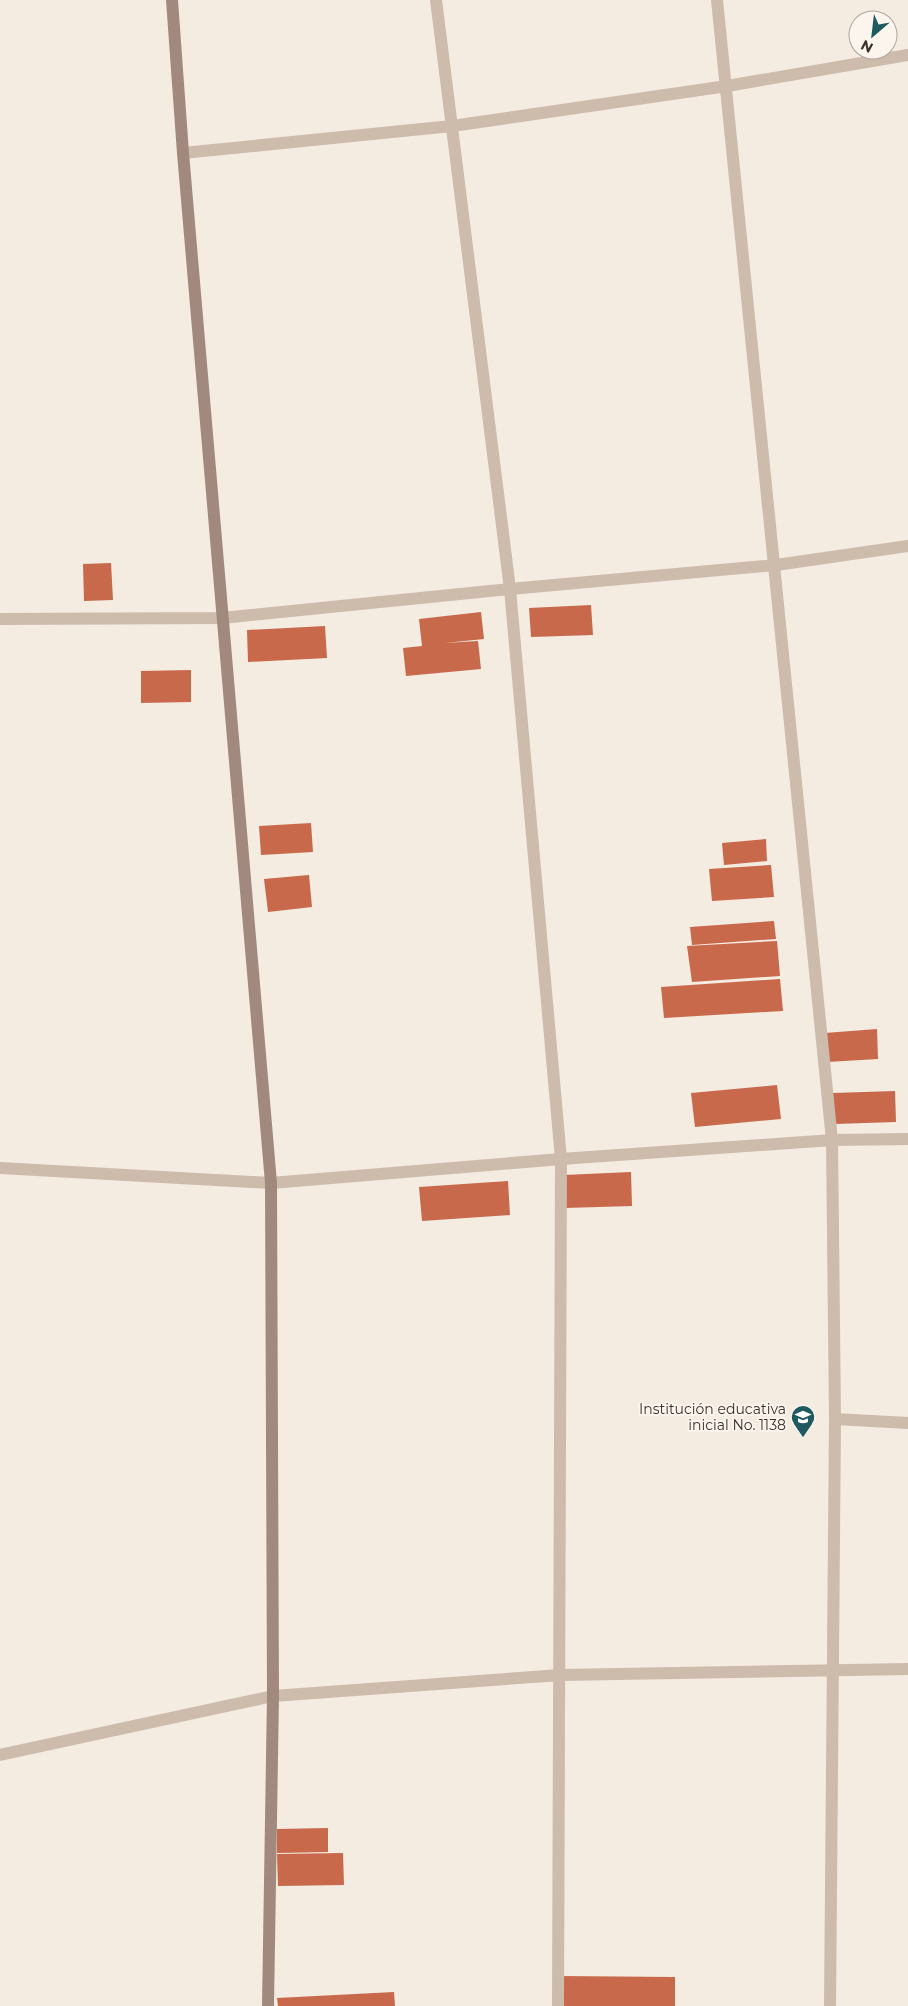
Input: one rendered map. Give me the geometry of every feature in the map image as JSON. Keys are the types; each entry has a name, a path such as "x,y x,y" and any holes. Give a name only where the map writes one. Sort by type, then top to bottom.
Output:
{"street":[{"path":"172,0 183,153 271,1183 273,1696 268,2006"},
{"path":"436,0 510,588 561,1158 558,2006"},
{"path":"717,0 728,86 832,1140 835,1419 831,1670 830,2006"},
{"path":"183,153 452,126 728,86 908,55"},
{"path":"0,619 222,618 510,588 776,565 908,546"},
{"path":"0,1168 271,1183 561,1158 832,1140 908,1139"},
{"path":"835,1419 908,1423"},
{"path":"0,1755 273,1696 560,1675 908,1669"}],"building":[{"path":"111,563 113,600 84,601 83,564"},
{"path":"591,605 593,635 531,637 529,608"},
{"path":"481,612 484,639 445,643 478,641 481,669 406,676 403,648 422,646 419,619"},
{"path":"325,626 327,658 248,662 247,630"},
{"path":"191,670 191,702 141,703 141,671"},
{"path":"311,823 313,852 261,855 259,826"},
{"path":"766,839 767,861 724,865 722,843"},
{"path":"771,865 774,897 712,901 709,869"},
{"path":"309,875 312,907 268,912 264,879"},
{"path":"774,921 776,939 692,945 690,927"},
{"path":"777,941 780,976 692,982 687,946"},
{"path":"780,979 783,1011 664,1018 661,987"},
{"path":"877,1029 878,1059 827,1062 825,1033"},
{"path":"777,1085 781,1119 695,1127 691,1093"},
{"path":"895,1091 896,1122 834,1124 833,1093"},
{"path":"631,1172 632,1206 565,1208 564,1175"},
{"path":"508,1181 510,1215 422,1221 419,1187"},
{"path":"328,1828 328,1852 277,1853 277,1829"},
{"path":"343,1853 344,1885 278,1886 277,1854"},
{"path":"560,1976 675,1977 675,2006 560,2006"},
{"path":"394,1992 395,2006 278,2006 277,1998"}],"place":[{"name":"Institución educativa inicial No. 1138","path":"803,1438"}]}
